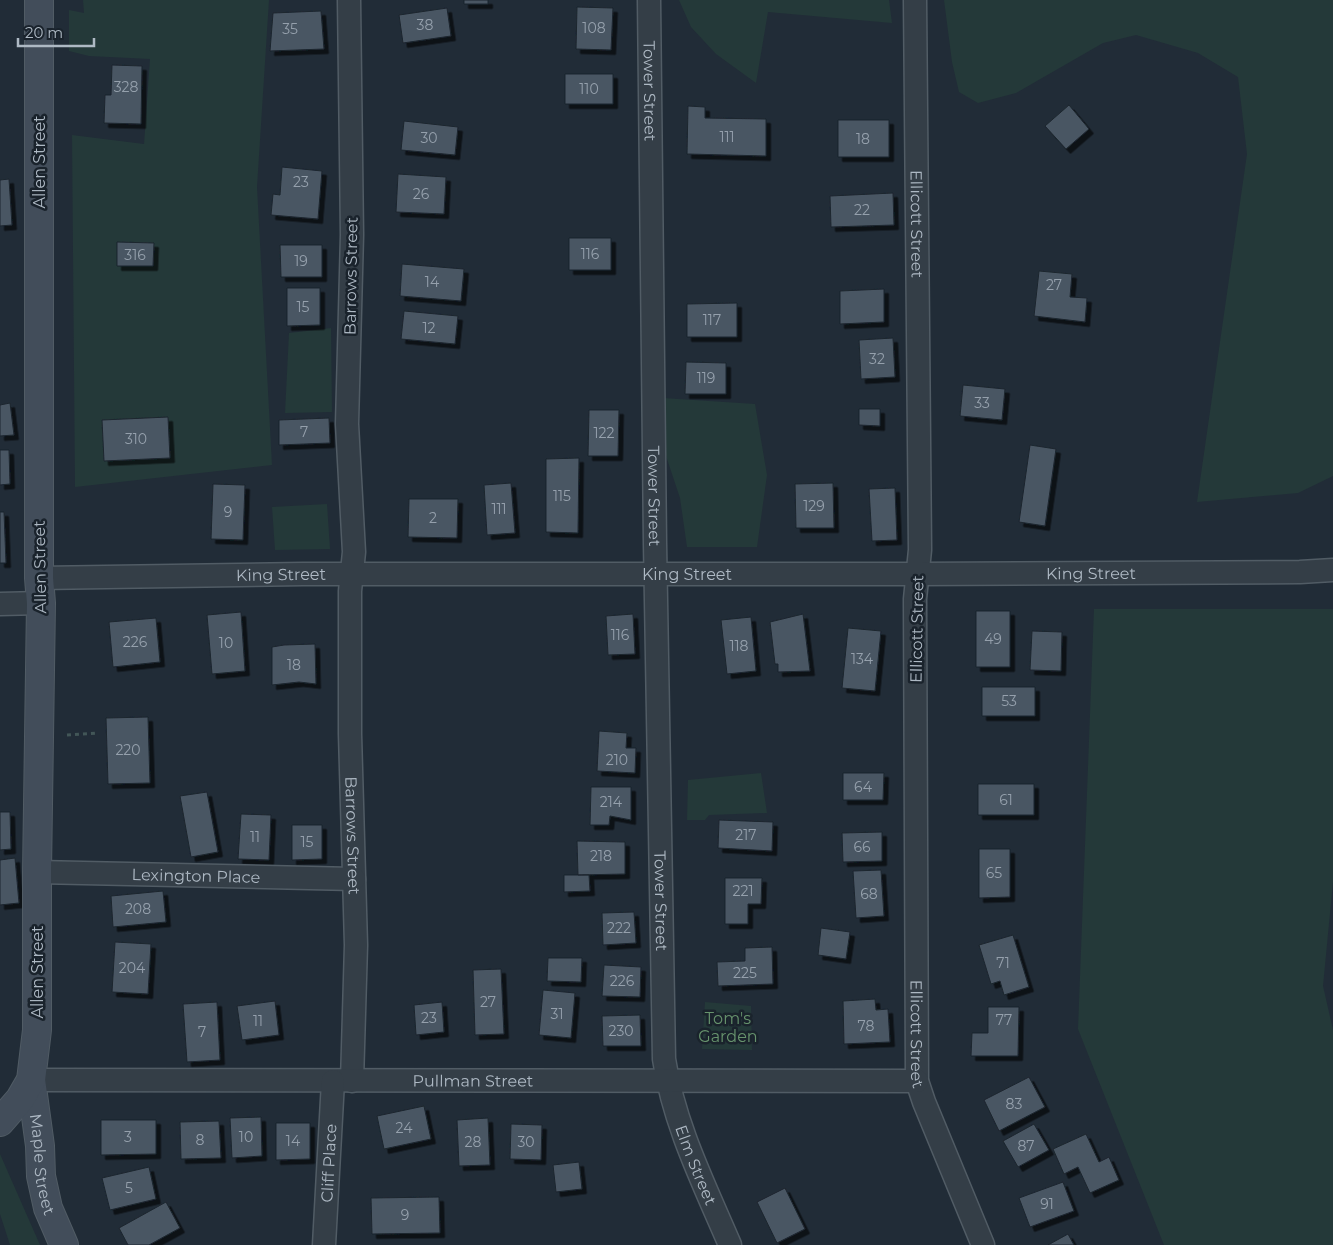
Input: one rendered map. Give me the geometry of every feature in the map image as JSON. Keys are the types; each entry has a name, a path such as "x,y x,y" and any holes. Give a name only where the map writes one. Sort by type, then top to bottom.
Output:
{"street":[{"name":"Allen Street","path":"0,1122 20,1099 31,1080 37,1030 40,590 39,0"},
{"name":"Barrows Street","path":"343,1081 356,945 350,734 352,572 347,424 352,235 349,0"},
{"name":"Tower Street","path":"649,0 664,1058 668,1082"},
{"name":"Ellicott Street","path":"915,0 920,550 914,615 917,1081 977,1243"},
{"name":"King Street","path":"0,604 40,590 352,572 917,574 1300,572 1333,570"},
{"name":"Lexington Place","path":"37,872 354,879"},
{"name":"Pullman Street","path":"31,1080 917,1081"},
{"name":"Maple Street","path":"31,1080 40,1138 41,1176 48,1208 64,1245"},
{"name":"Cliff Place","path":"324,1245 343,1081"},
{"name":"Elm Street","path":"668,1082 689,1152 730,1245"}],"path":[{"path":"67,735 97,733"}],"green space":[{"path":"83,0 269,0 257,187 272,465 75,487 72,135 144,144 150,59 89,56 69,51 69,10 84,13"},
{"path":"679,0 889,0 892,23 768,12 756,83 716,54 691,27"},
{"path":"944,0 1333,0 1333,476 1298,493 1197,502 1247,154 1238,77 1198,53 1136,35 1103,43 1016,93 978,103 959,92 952,62"},
{"path":"331,328 332,412 285,413 289,333"},
{"path":"663,398 755,404 767,475 757,547 687,547 680,498 664,450"},
{"path":"327,504 330,549 275,550 272,507"},
{"path":"1094,609 1333,609 1333,882 1323,986 1333,1030 1333,1245 1164,1245 1078,1029"},
{"path":"761,773 767,813 709,815 705,820 687,820 688,780"},
{"name":"Tom's Garden","path":"705,1002 751,1006 752,1050 702,1049"},
{"path":"0,1154 40,1245 10,1245 0,1214"}],"building":[{"path":"464,0 488,0 488,4 464,4"},
{"path":"577,7 613,8 611,50 576,49"},
{"path":"447,8 451,36 403,43 399,15"},
{"path":"321,11 324,49 270,51 273,13"},
{"path":"112,65 142,66 141,124 104,123 105,95 111,95"},
{"path":"565,74 613,74 613,104 565,104"},
{"path":"1069,105 1089,129 1066,149 1045,126"},
{"path":"688,106 705,107 705,118 766,119 766,156 687,154"},
{"path":"838,120 889,120 889,157 838,157"},
{"path":"404,121 458,127 455,155 401,150"},
{"path":"282,167 322,171 318,219 271,215 273,194 280,195"},
{"path":"398,174 446,177 444,214 396,212"},
{"path":"9,179 12,225 0,226 0,180"},
{"path":"893,193 894,225 831,227 830,196"},
{"path":"569,238 611,238 611,270 569,270"},
{"path":"117,242 154,243 153,266 117,266"},
{"path":"280,245 322,245 322,277 281,277"},
{"path":"402,264 464,269 461,301 400,296"},
{"path":"1039,271 1072,274 1070,297 1087,298 1085,322 1034,316"},
{"path":"287,288 320,288 320,325 287,326"},
{"path":"884,289 884,322 840,324 840,291"},
{"path":"737,303 737,337 687,337 687,304"},
{"path":"404,311 458,316 455,344 401,339"},
{"path":"893,338 895,377 861,379 859,340"},
{"path":"686,362 726,363 726,394 685,394"},
{"path":"963,385 1005,389 1002,420 960,416"},
{"path":"10,403 14,435 0,436 0,405"},
{"path":"859,409 880,409 880,426 859,425"},
{"path":"589,410 619,410 618,456 588,456"},
{"path":"168,417 170,458 104,461 102,420"},
{"path":"329,418 330,443 279,445 279,420"},
{"path":"1030,445 1056,449 1045,526 1019,522"},
{"path":"0,450 9,450 10,484 0,485"},
{"path":"579,458 578,533 546,532 546,459"},
{"path":"511,483 515,533 487,535 484,485"},
{"path":"833,483 834,528 796,528 795,484"},
{"path":"213,484 245,485 243,540 211,539"},
{"path":"895,488 897,540 872,541 869,489"},
{"path":"409,499 458,499 457,538 408,537"},
{"path":"0,512 4,512 6,563 0,563"},
{"path":"976,611 1010,611 1010,667 976,667"},
{"path":"241,612 245,671 212,674 207,615"},
{"path":"633,614 635,654 608,655 606,616"},
{"path":"803,614 810,671 778,672 778,664 775,664 770,622"},
{"path":"751,617 756,671 727,674 721,620"},
{"path":"156,618 160,662 113,667 109,622"},
{"path":"848,628 881,631 875,691 842,688"},
{"path":"1032,631 1062,632 1061,671 1030,670"},
{"path":"315,644 316,684 299,682 272,685 272,647"},
{"path":"982,687 1035,687 1035,716 982,716"},
{"path":"148,717 150,783 108,784 106,718"},
{"path":"599,731 627,733 626,748 636,748 635,773 597,771"},
{"path":"843,773 884,773 883,800 843,800"},
{"path":"978,784 1034,784 1034,815 978,815"},
{"path":"591,787 631,787 631,820 610,816 609,825 590,825"},
{"path":"207,792 218,852 191,857 180,796"},
{"path":"0,812 10,812 11,849 0,850"},
{"path":"241,814 271,815 269,860 238,859"},
{"path":"719,820 773,822 772,851 718,848"},
{"path":"292,825 322,825 322,859 292,860"},
{"path":"882,832 882,861 843,862 842,833"},
{"path":"577,841 625,842 625,874 578,875"},
{"path":"979,849 1010,849 1010,897 979,898"},
{"path":"15,858 19,903 0,905 0,860"},
{"path":"881,870 884,916 856,918 853,871"},
{"path":"564,875 589,875 590,891 564,892"},
{"path":"725,878 762,878 761,904 748,904 748,924 725,924"},
{"path":"163,891 166,922 113,927 111,896"},
{"path":"634,912 636,943 603,945 602,913"},
{"path":"821,928 850,932 846,959 818,955"},
{"path":"1013,935 1029,987 1004,995 1000,981 991,984 979,945"},
{"path":"115,942 151,944 148,994 112,992"},
{"path":"772,947 773,984 718,986 717,962 745,961 745,948"},
{"path":"548,958 582,958 581,982 547,981"},
{"path":"604,965 641,967 640,997 602,996"},
{"path":"501,969 504,1034 475,1035 473,970"},
{"path":"543,990 575,993 571,1038 539,1035"},
{"path":"875,999 876,1010 888,1009 890,1042 844,1044 843,1001"},
{"path":"275,1001 279,1035 242,1040 237,1006"},
{"path":"217,1002 220,1060 187,1062 183,1004"},
{"path":"442,1002 444,1032 416,1035 414,1005"},
{"path":"988,1007 1019,1007 1018,1056 971,1056 972,1033 988,1033"},
{"path":"640,1015 641,1046 603,1046 602,1016"},
{"path":"1029,1077 1045,1107 999,1131 984,1100"},
{"path":"424,1106 431,1139 384,1149 377,1116"},
{"path":"261,1117 262,1156 232,1158 230,1118"},
{"path":"488,1118 490,1165 459,1166 457,1120"},
{"path":"101,1120 156,1120 156,1154 101,1155"},
{"path":"219,1121 221,1158 181,1159 180,1122"},
{"path":"276,1123 310,1123 310,1159 276,1160"},
{"path":"511,1124 542,1125 541,1160 510,1159"},
{"path":"1034,1124 1049,1150 1018,1167 1003,1141"},
{"path":"1086,1134 1099,1162 1109,1157 1119,1180 1090,1193 1078,1167 1064,1174 1053,1149"},
{"path":"579,1162 582,1189 556,1192 553,1165"},
{"path":"149,1167 156,1199 110,1210 102,1178"},
{"path":"1063,1182 1074,1211 1030,1227 1019,1198"},
{"path":"785,1188 805,1229 777,1243 757,1202"},
{"path":"439,1197 440,1233 372,1234 371,1198"},
{"path":"166,1202 180,1228 149,1245 128,1245 119,1228"},
{"path":"1068,1234 1074,1245 1048,1245"}]}
